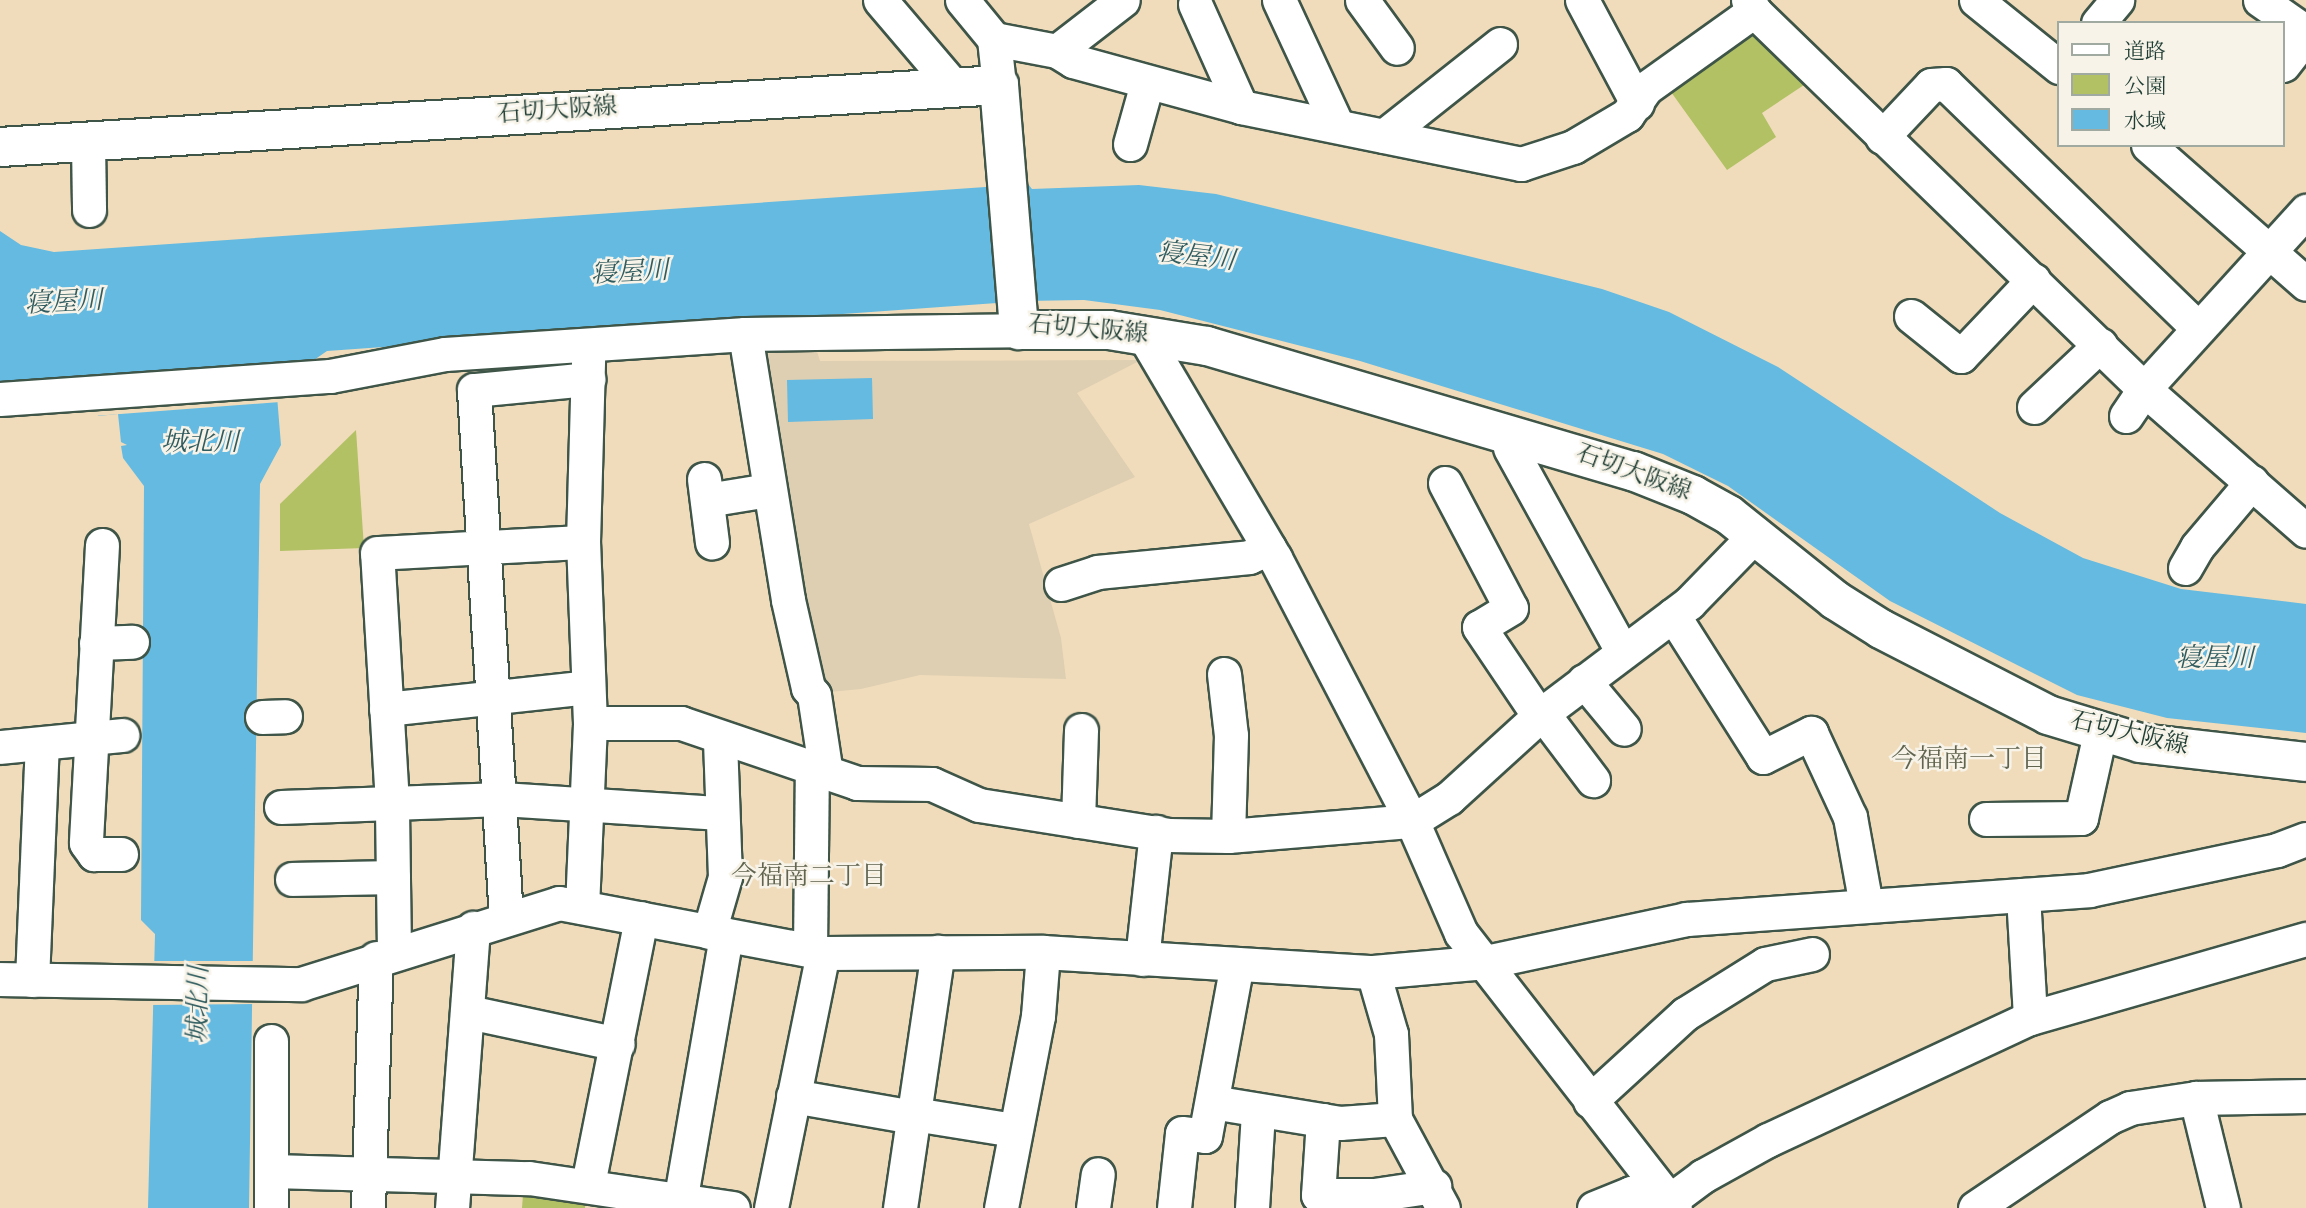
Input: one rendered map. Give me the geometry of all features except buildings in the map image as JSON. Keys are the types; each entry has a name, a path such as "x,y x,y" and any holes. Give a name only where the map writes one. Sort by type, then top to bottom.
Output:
{"main road":[{"name":"石切大阪線","path":"0,147 999,85 1018,319 1143,334 1231,352 1633,471 1693,495 1756,534 1835,600 1881,629 2021,703 2100,733 2140,743 2306,762"}],"street":[{"path":"880,0 954,87"},
{"path":"962,0 994,39 999,85"},
{"path":"1057,51 1123,0"},
{"path":"1279,0 1337,125"},
{"path":"1362,0 1392,32"},
{"path":"1582,0 1637,103"},
{"path":"1976,0 2058,66"},
{"path":"2100,21 2117,0"},
{"path":"1195,4 1241,107"},
{"path":"994,39 1057,51 1073,61 1241,107 1521,164 1534,163 1588,139 1627,115 1646,88 1751,6 1882,137 2144,388 2306,531"},
{"path":"2285,51 2290,17"},
{"path":"1384,136 1500,44"},
{"path":"1130,144 1147,83"},
{"path":"1882,137 1931,85 1946,84 2199,328"},
{"path":"88,143 89,210"},
{"path":"2150,147 2306,284"},
{"path":"2126,416 2144,388 2306,211"},
{"path":"1911,316 1961,356 2033,280"},
{"path":"0,399 310,378 430,355 1018,319"},
{"path":"745,334 768,490 808,688 814,695 819,771 816,952 793,1096 771,1208"},
{"path":"1143,334 1269,548 1412,821 1461,933 1486,962 1667,1205"},
{"path":"582,907 590,723 583,542 589,345"},
{"path":"2034,407 2100,345"},
{"path":"506,918 502,799 474,390 588,379"},
{"path":"1510,448 1622,651"},
{"path":"2185,568 2197,547 2252,482"},
{"path":"1445,483 1511,608 1479,627 1541,715 1592,780"},
{"path":"712,542 705,490 768,490"},
{"path":"590,723 681,723 857,783 932,784 979,805 1156,832 1228,836 1412,821 1476,776 1541,715 1622,651 1673,615 1756,534"},
{"path":"368,1208 385,955 393,877 392,803 377,553 583,542"},
{"path":"102,545 89,739 86,843 94,854 121,854"},
{"path":"1061,584 1097,572 1249,557 1269,548"},
{"path":"1673,615 1763,757 1811,733 1850,817 1866,905"},
{"path":"96,643 132,642"},
{"path":"1224,674 1231,735 1228,836"},
{"path":"1584,681 1624,729"},
{"path":"386,709 587,687"},
{"path":"1077,821 1081,730"},
{"path":"1986,819 2081,818 2100,733"},
{"path":"0,747 42,745 121,735"},
{"path":"680,1203 725,877 720,738"},
{"path":"42,745 16,980 301,985 385,955 559,903 816,952 1043,953 1373,972 1486,962 1686,919 2089,890 2277,850 2306,839"},
{"path":"281,807 502,799 721,813"},
{"path":"1142,959 1156,832"},
{"path":"292,879 393,877"},
{"path":"2023,895 2030,1018"},
{"path":"1590,1101 1685,1014 1765,964 1807,954 1797,912"},
{"path":"588,1184 641,918"},
{"path":"453,1192 474,928"},
{"path":"1667,1205 1768,1140 2030,1018 2306,939"},
{"path":"900,1208 938,952"},
{"path":"1001,1208 1038,1016 1043,953"},
{"path":"1205,1136 1237,964"},
{"path":"1322,1120 1309,1152 1318,1195 1374,1201 1438,1197 1395,1119 1391,1034 1373,972"},
{"path":"469,1012 618,1044"},
{"path":"271,1041 271,1208"},
{"path":"793,1096 1014,1130"},
{"path":"1975,1208 2110,1117 2130,1108 2196,1098 2306,1096"},
{"path":"2196,1098 2223,1208"},
{"path":"1212,1102 1256,1128"},
{"path":"1174,1208 1182,1133 1205,1136 1322,1120 1395,1119"},
{"path":"1252,1208 1256,1128"},
{"path":"272,1171 369,1173 453,1192 588,1184 680,1203 733,1208"},
{"path":"1093,1208 1098,1174"},
{"path":"1594,1208 1631,1193 1667,1205"}],"shaded area":[{"path":"817,351 820,361 1141,360 1077,393 1135,477 1029,524 1061,638 1066,679 920,675 861,689 819,693 759,354"}],"green space":[{"path":"1757,28 1810,81 1762,113 1776,137 1727,170 1666,85"},
{"path":"356,430 364,548 280,551 280,504"},
{"path":"524,1182 586,1188 585,1208 522,1208"}],"water":[{"path":"1028,184 1032,189 1139,185 1216,194 1602,289 1669,312 1778,367 2000,513 2083,558 2181,589 2306,604 2306,733 2167,718 2077,695 1890,601 1728,486 1663,454 1360,361 1160,310 1084,300 1025,301 327,351 314,360 298,361 277,396 281,445 260,484 249,1208 148,1208 155,934 141,920 144,486 123,458 121,446 127,445 121,442 118,414 98,416 92,398 0,385 0,231 21,245 54,252"},
{"path":"872,378 873,419 788,422 787,380"}],"pier":[{"path":"281,392 280,402 94,416 89,399"},
{"path":"151,961 256,961 256,1004 150,1005"}],"district":[{"name":"今福南一丁目","path":"1969,761"},
{"name":"今福南二丁目","path":"809,878"}],"water label":[{"name":"寝屋川","path":"1196,258"},
{"name":"寝屋川","path":"630,274"},
{"name":"寝屋川","path":"64,304"},
{"name":"城北川","path":"200,444"},
{"name":"寝屋川","path":"2215,660"},
{"name":"城北川","path":"200,1005"}]}
